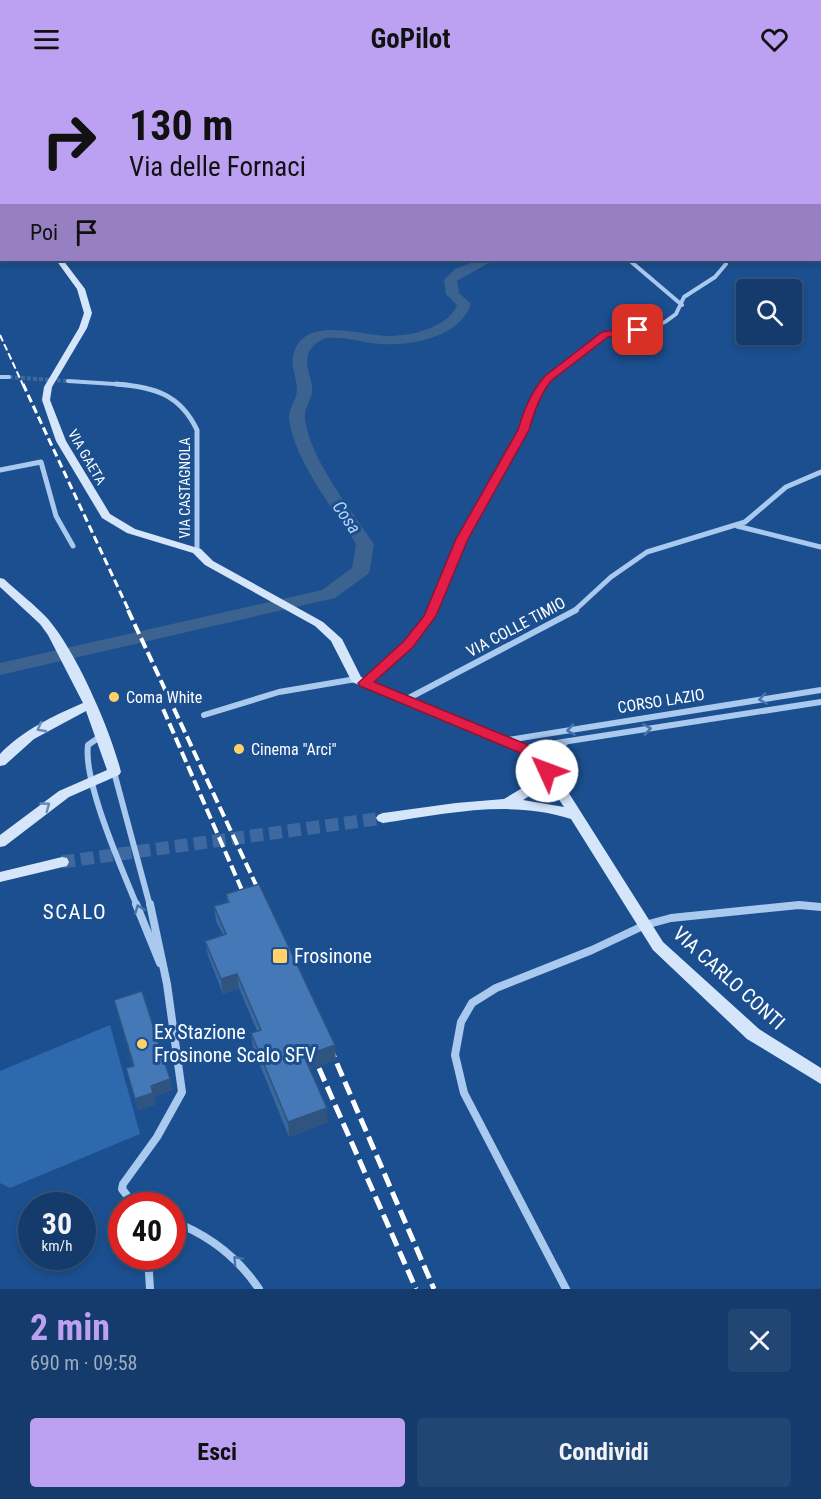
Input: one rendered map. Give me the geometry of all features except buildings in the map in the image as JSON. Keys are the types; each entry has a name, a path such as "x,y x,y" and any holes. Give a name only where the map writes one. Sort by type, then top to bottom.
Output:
{"street":[{"name":"VIA GAETA","path":"61,261 81,289 88,314 83,328 48,387 46,400 61,441 106,516 137,533 197,551 209,563 319,624 336,639 360,681"},
{"path":"630,261 682,305"},
{"path":"204,715 262,695 299,686 360,681 408,644 430,616 462,539 523,430 529,411 541,387 554,374 606,334 653,327 676,314 684,297 715,277 726,264"},
{"path":"0,376 9,377"},
{"name":"VIA CASTAGNOLA","path":"68,381 135,386 160,392 179,401 193,416 197,430 197,551"},
{"path":"0,470 41,462 56,516 73,546"},
{"name":"VIA COLLE TIMIO","path":"405,700 569,615 582,606 611,577 647,552 745,522 786,487 821,472"},
{"path":"736,525 821,547"},
{"path":"0,581 45,623 78,680 89,705 114,772 118,793 148,893 167,984 182,1092 157,1137 122,1189 124,1192"},
{"name":"VIA CARLO CONTI","path":"360,681 523,748 547,771 560,790 658,946 753,1034 821,1077"},
{"name":"CORSO LAZIO","path":"505,740 821,690"},
{"name":"CORSO LAZIO","path":"523,748 821,702"},
{"path":"0,762 22,739 89,705"},
{"path":"101,736 90,741 87,746 94,784 167,984"},
{"path":"547,771 548,758 555,749 568,741"},
{"path":"530,790 534,779 534,758"},
{"path":"0,842 50,803 94,784 114,772"},
{"path":"505,804 530,790 560,790"},
{"path":"538,804 560,790"},
{"path":"383,818 505,804 538,804 577,816"},
{"path":"0,877 62,862"},
{"path":"566,1289 480,1128 464,1093 455,1055 461,1022 472,1003 496,988 592,950 645,925 671,918 799,905 821,907"},
{"path":"186,1227 209,1236 220,1244 242,1265 259,1289"},
{"path":"149,1270 150,1289"}],"shaded area":[{"path":"110,1025 140,1134 10,1188 0,1183 0,1071"}],"waterway":[{"name":"Cosa","path":"0,669 328,594 361,570 365,544 323,479 298,425 297,413 305,391 300,366 302,351 317,336 328,334 397,340 440,329 455,320 464,304 453,294 450,280 460,272 486,261"}],"tunnel":[{"path":"9,377 68,381"},
{"path":"62,862 383,818"}],"railway":[{"path":"0,335 23,385"},
{"path":"23,384 129,611"},
{"path":"128,610 263,900"},
{"path":"157,695 248,904"},
{"path":"329,1045 434,1289"},
{"path":"311,1050 416,1289"}],"place":[{"name":"Coma White","path":"114,697"},
{"name":"Cinema \"Arci\"","path":"239,749"},
{"name":"Frosinone","path":"280,956"},
{"name":"Ex Stazione Frosinone Scalo SFV","path":"142,1044"}],"district":[{"name":"SCALO","path":"75,912"}],"route":[{"path":"547,771 523,748 365,683 396,657 430,616 462,539 503,469 541,387 564,365 606,334 638,330"}]}
